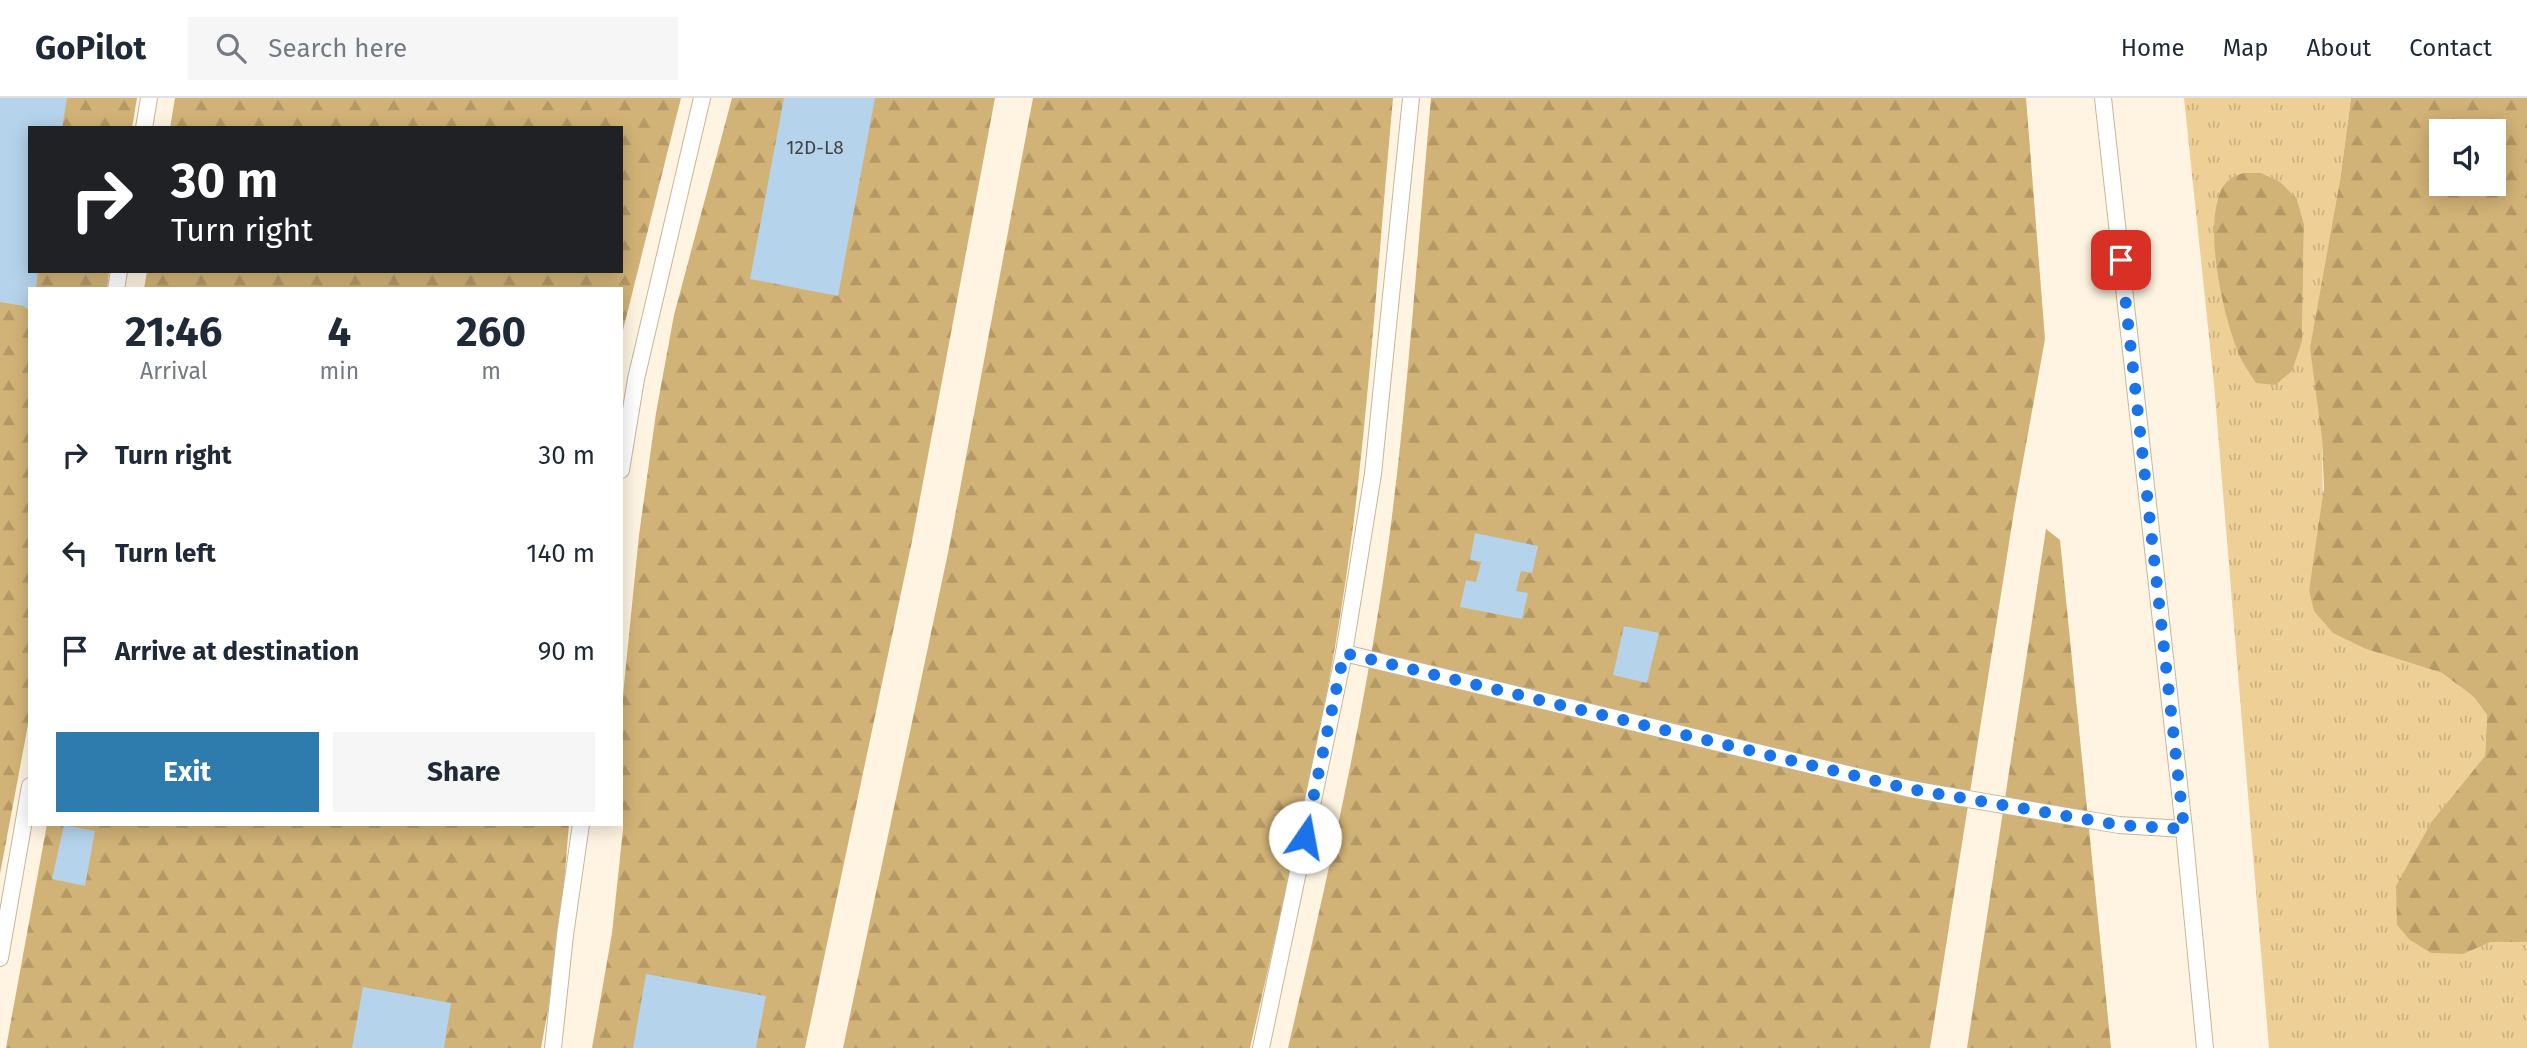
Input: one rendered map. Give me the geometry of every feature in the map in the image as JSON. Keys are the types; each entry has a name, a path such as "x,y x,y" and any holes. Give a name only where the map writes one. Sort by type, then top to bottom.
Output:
{"lane":[{"path":"144,126 149,98"},
{"path":"623,458 636,379 702,98"},
{"path":"1261,1048 1344,653 1373,474 1410,98"},
{"path":"2103,98 2184,829 2205,1048"},
{"path":"1344,653 1910,789 2119,825 2184,829"},
{"path":"0,958 28,797"},
{"path":"553,1048 581,826"}],"green space":[{"path":"0,98 137,98 132,126 28,126 28,273 109,273 107,287 28,287 28,725 0,874"},
{"path":"175,98 681,98 623,330 623,287 144,287 147,273 623,273 623,126 170,126"},
{"path":"732,98 995,98 912,541 805,1048 592,1048 612,933 623,829 623,695 639,535 656,413 674,315"},
{"path":"1033,98 1393,98 1365,414 1345,586 1309,785 1250,1048 843,1048 949,548"},
{"path":"1431,98 2026,98 2045,339 2014,511 1930,1048 1288,1048 1346,788 1382,590 1403,418"},
{"path":"2184,98 2351,98 2340,181 2322,438 2323,502 2309,590 2366,649 2442,673 2474,697 2487,715 2485,756 2432,821 2463,954 2491,942 2527,942 2527,1048 2269,1048 2214,384","holes":["2297,199 2304,224 2302,341"]},
{"path":"2351,98 2527,98 2527,942 2491,942 2463,954 2431,953 2410,940 2397,925 2396,886 2432,821 2485,756 2487,715 2474,697 2442,673 2366,649 2333,633 2314,611 2309,590 2324,488 2322,438 2310,348 2340,181"},
{"path":"2244,173 2261,173 2280,182 2297,199 2304,224 2302,341 2292,371 2275,385 2256,383 2241,359 2228,323 2218,277 2214,230 2220,193 2226,182"},
{"path":"2046,529 2060,540 2111,1048 1967,1048"},
{"path":"47,826 569,826 558,955 541,1048 6,1048"}],"building":[{"path":"0,98 67,98 62,126 28,126 28,273 38,273 36,287 28,287 27,309 24,306 0,302"},
{"path":"784,98 875,98 838,296 750,279"},
{"path":"1475,533 1538,546 1532,573 1521,571 1516,591 1528,593 1522,619 1460,607 1466,580 1476,582 1481,562 1470,560"},
{"path":"1624,626 1659,633 1647,683 1613,675"},
{"path":"64,826 95,831 85,886 52,879"},
{"path":"646,974 766,996 756,1048 633,1048"},
{"path":"363,987 451,1003 444,1048 352,1048"}],"route":[{"path":"1305,837 1344,653 1910,789 2119,825 2184,829 2121,260"}]}
